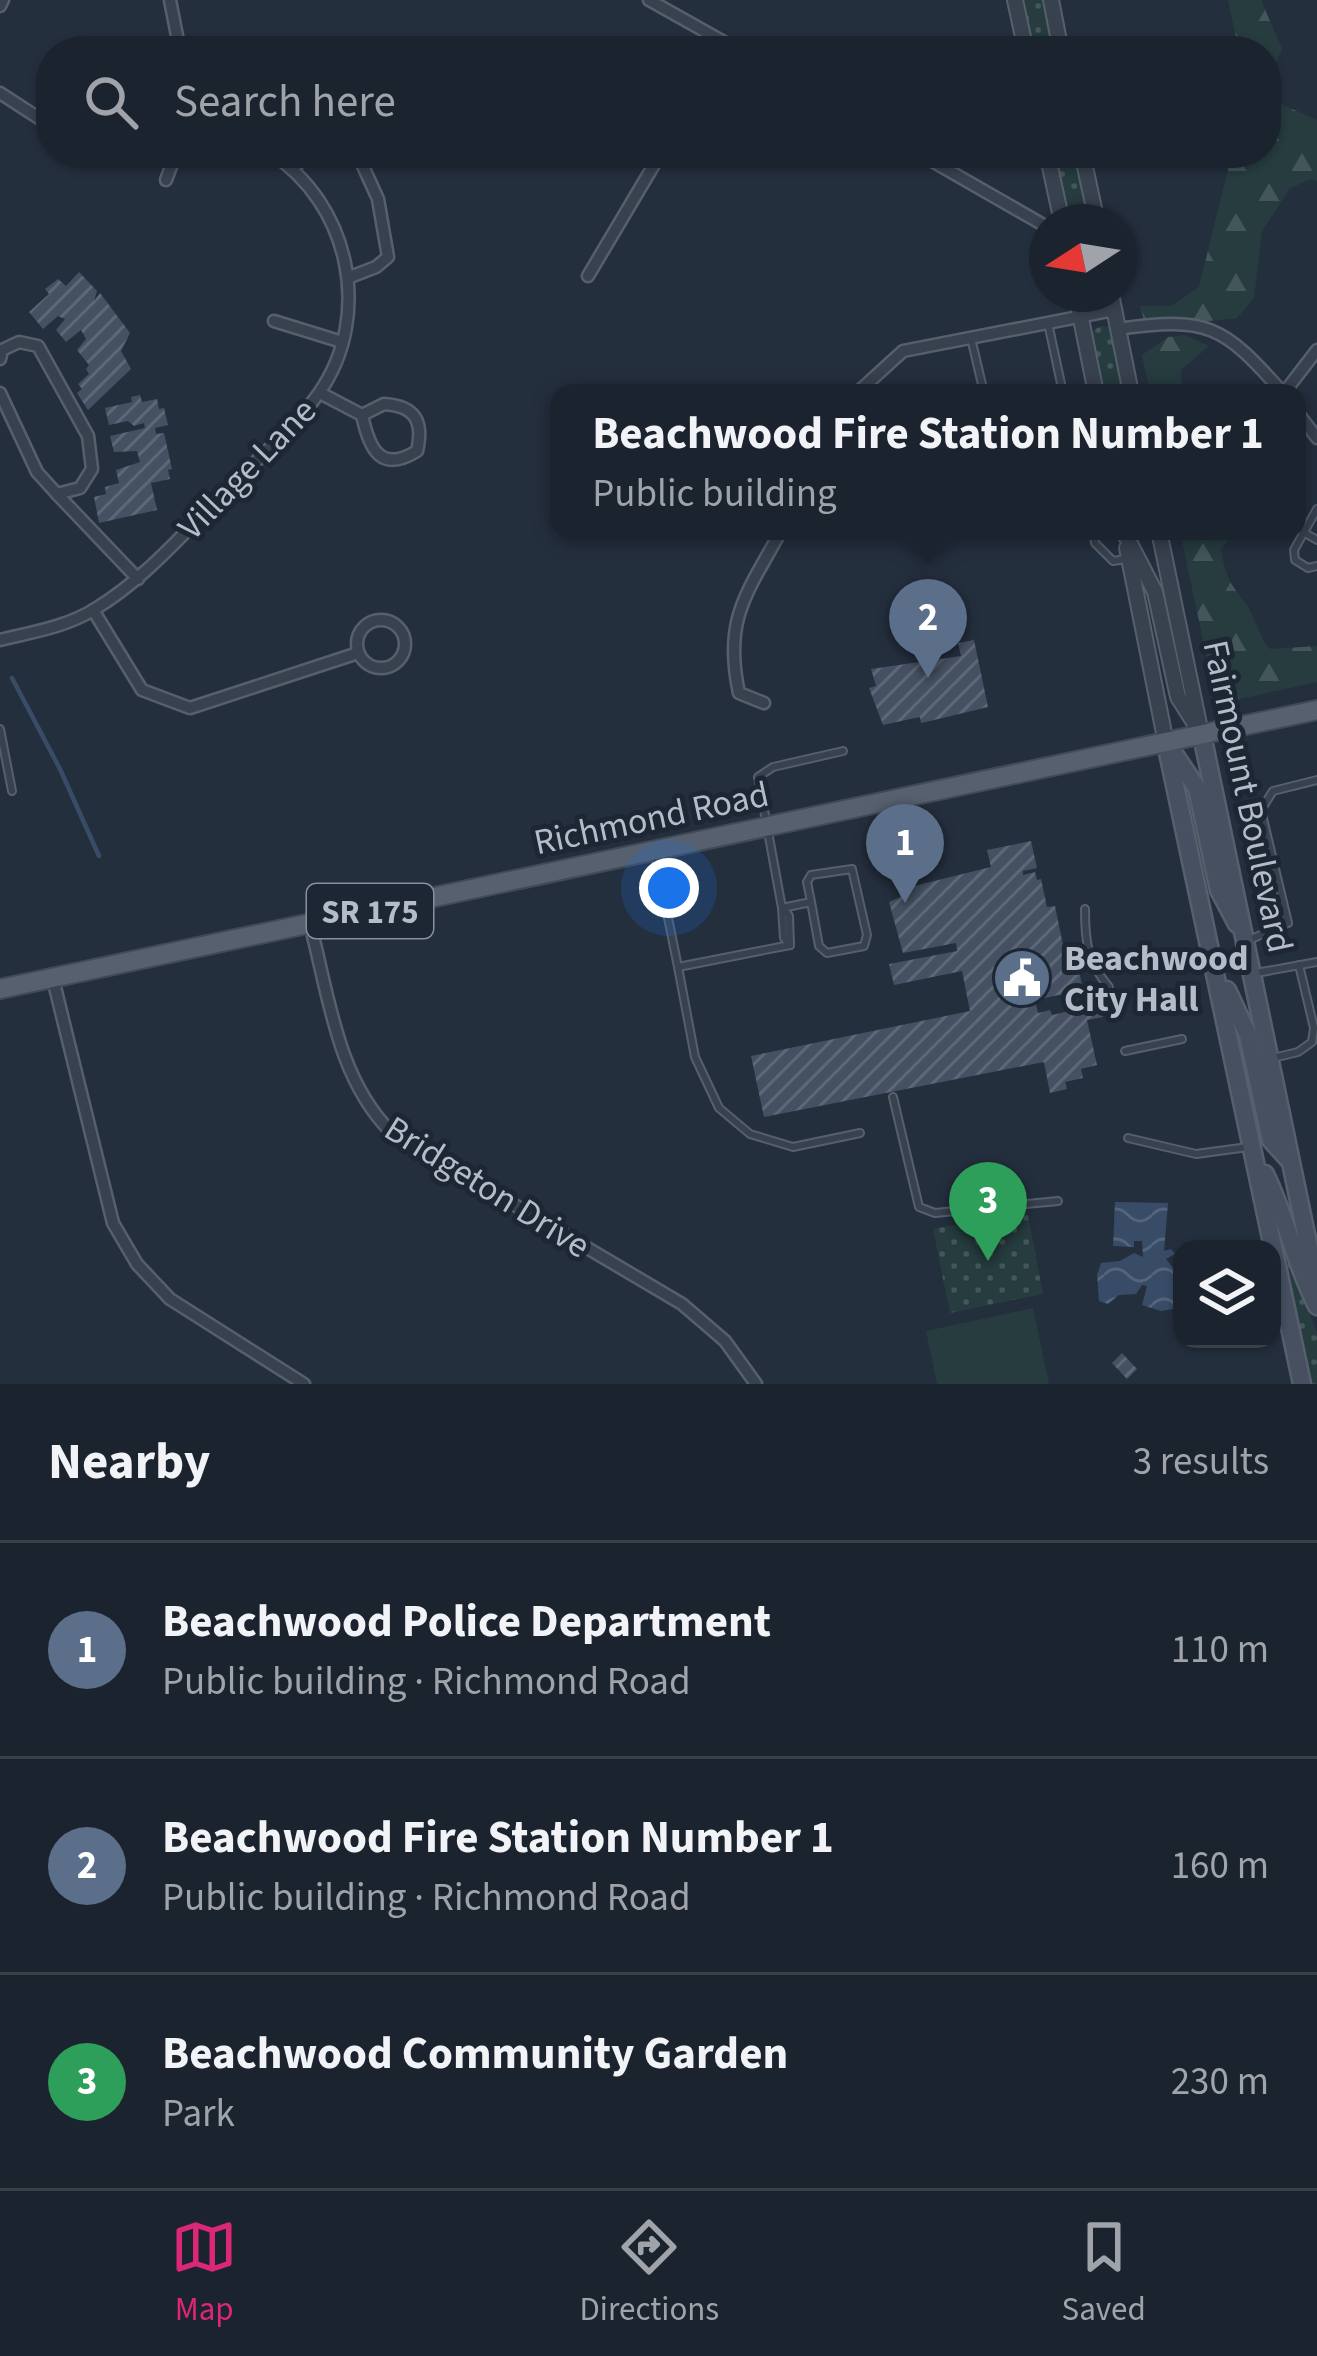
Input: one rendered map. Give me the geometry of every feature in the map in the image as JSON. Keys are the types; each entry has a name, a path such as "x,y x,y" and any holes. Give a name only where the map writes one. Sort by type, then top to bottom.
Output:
{"main road":[{"name":"Richmond Road","path":"0,989 1317,710"},
{"name":"Fairmount Boulevard","path":"1202,735 1317,1287"},
{"name":"Fairmount Boulevard","path":"1166,743 1302,1384"},
{"path":"1166,743 1197,788 1219,890 1246,941"},
{"path":"1214,962 1248,1035 1271,1140 1292,1164"},
{"path":"1252,1146 1280,1203 1295,1263 1317,1306"}],"street":[{"path":"170,0 177,36"},
{"path":"649,0 706,36"},
{"path":"1015,0 1023,36"},
{"path":"1051,0 1058,36"},
{"path":"0,93 36,116"},
{"path":"166,180 170,168"},
{"name":"Village Lane","path":"0,640 59,627 139,579 320,392 342,342 350,277 332,218 294,168"},
{"path":"350,277 388,257 378,199 364,168"},
{"path":"588,276 652,168"},
{"path":"944,168 1029,217"},
{"path":"1050,168 1058,204"},
{"path":"1085,168 1093,204"},
{"path":"1079,312 1094,384"},
{"path":"867,384 903,351 1091,312"},
{"path":"1114,312 1129,384"},
{"path":"274,321 342,342"},
{"path":"1118,329 1189,322 1240,344 1275,384"},
{"path":"0,359 2,350 19,342 38,346 88,436 92,469 80,488 57,494"},
{"path":"1290,384 1317,350"},
{"path":"320,392 362,415 367,438 387,460 400,460 417,451 420,427 414,412 384,404 362,415"},
{"path":"0,393 38,472 139,579"},
{"path":"764,703 739,693 731,658 736,612 776,540"},
{"name":"Fairmount Boulevard","path":"1126,540 1166,743"},
{"path":"1128,540 1155,592 1178,698 1202,735"},
{"name":"Fairmount Boulevard","path":"1162,540 1202,735"},
{"path":"93,610 142,691 190,708 358,653"},
{"path":"385,620 403,634 403,653 392,665 375,668 358,653 358,636 370,622 385,620"},
{"name":"Bridgeton Drive","path":"310,924 344,1057 359,1093 391,1132 682,1304 725,1341 757,1384"},
{"path":"52,979 113,1223 137,1264 170,1299 304,1384"}],"lane":[{"path":"1048,323 1061,384"},
{"path":"970,338 982,384"},
{"path":"1094,540 1113,561 1129,558"},
{"path":"1299,540 1294,560 1308,568 1317,566"},
{"path":"0,729 12,791"},
{"path":"678,967 790,945 784,938 758,777 762,772 843,751"},
{"path":"1246,941 1288,923 1262,810 1273,791 1317,780"},
{"path":"654,850 694,1057 718,1108 750,1134 794,1147 860,1133"},
{"path":"852,868 867,934 864,946 823,951 811,902 807,882 811,874 852,868"},
{"path":"782,908 811,902"},
{"path":"1084,909 1087,951 1093,968 1109,986"},
{"path":"1252,974 1317,962"},
{"path":"1270,1059 1298,1052 1312,1042 1314,1028 1299,965"},
{"path":"1125,1051 1182,1039"},
{"path":"893,1097 919,1207 935,1213 1058,1201"},
{"path":"1128,1138 1196,1154 1252,1146"}],"green space":[{"path":"1021,0 1044,0 1051,36 1029,36"},
{"path":"1228,0 1261,0 1276,36 1236,36"},
{"path":"1281,104 1317,120 1317,181 1290,188 1262,231 1254,298 1237,318 1191,323 1144,320 1140,306 1171,306 1199,287 1228,168 1281,168"},
{"path":"1056,168 1079,168 1086,204 1064,204"},
{"path":"1109,327 1113,334 1124,384 1101,384 1094,330"},
{"path":"1185,335 1209,346 1181,370 1182,384 1148,384 1142,355 1168,337"},
{"path":"1182,540 1228,540 1221,549 1227,574 1270,649 1317,646 1317,682 1235,700 1214,692"},
{"path":"1277,1204 1292,1273 1317,1332 1317,1384 1308,1384 1272,1206"},
{"path":"1027,1210 1043,1294 950,1313 933,1229"},
{"path":"1033,1308 1049,1384 937,1384 926,1331"}],"water":[{"path":"1115,1202 1168,1203 1164,1251 1173,1252 1166,1259 1173,1268 1173,1309 1142,1305 1147,1286 1142,1285 1136,1294 1119,1295 1108,1304 1099,1301 1101,1263 1134,1253 1143,1257 1142,1241 1134,1241 1134,1247 1113,1246"}],"building":[{"path":"79,272 97,291 94,301 100,293 130,333 121,351 131,369 88,410 77,393 82,389 78,384 89,374 89,365 77,350 86,339 81,330 66,342 56,330 65,319 58,316 43,329 29,312 49,294 45,289 58,279 66,286"},
{"path":"140,395 142,402 157,399 159,409 164,408 168,425 155,428 156,434 164,433 170,479 151,483 157,510 99,523 94,497 119,483 116,470 140,462 137,451 114,452 110,436 145,428 144,423 134,426 128,421 109,425 105,408 132,402 131,397"},
{"path":"974,640 988,707 921,723 920,717 883,725 869,688 876,686 871,669 961,656 958,643"},
{"name":"Beachwood City Hall","path":"1031,841 1037,868 1023,875 1035,872 1037,880 1041,879 1047,907 1055,906 1063,945 1076,956 1083,990 1035,1000 1038,1013 1050,1010 1052,1015 1100,1004 1103,1017 1087,1020 1097,1065 1081,1069 1083,1078 1065,1082 1067,1089 1050,1093 1044,1062 764,1117 751,1056 970,1011 962,971 894,985 889,964 957,951 956,943 903,953 889,902 900,897 898,890 991,867 987,850"},
{"path":"1122,1353 1137,1369 1127,1379 1112,1363"}],"waterway":[{"path":"12,678 99,856"}],"place":[{"name":"Beachwood Fire Station Number 1","path":"928,678"},
{"name":"Beachwood Police Department","path":"905,903"},
{"name":"Beachwood City Hall","path":"1022,978"},
{"name":"Beachwood Community Garden","path":"988,1261"}]}
